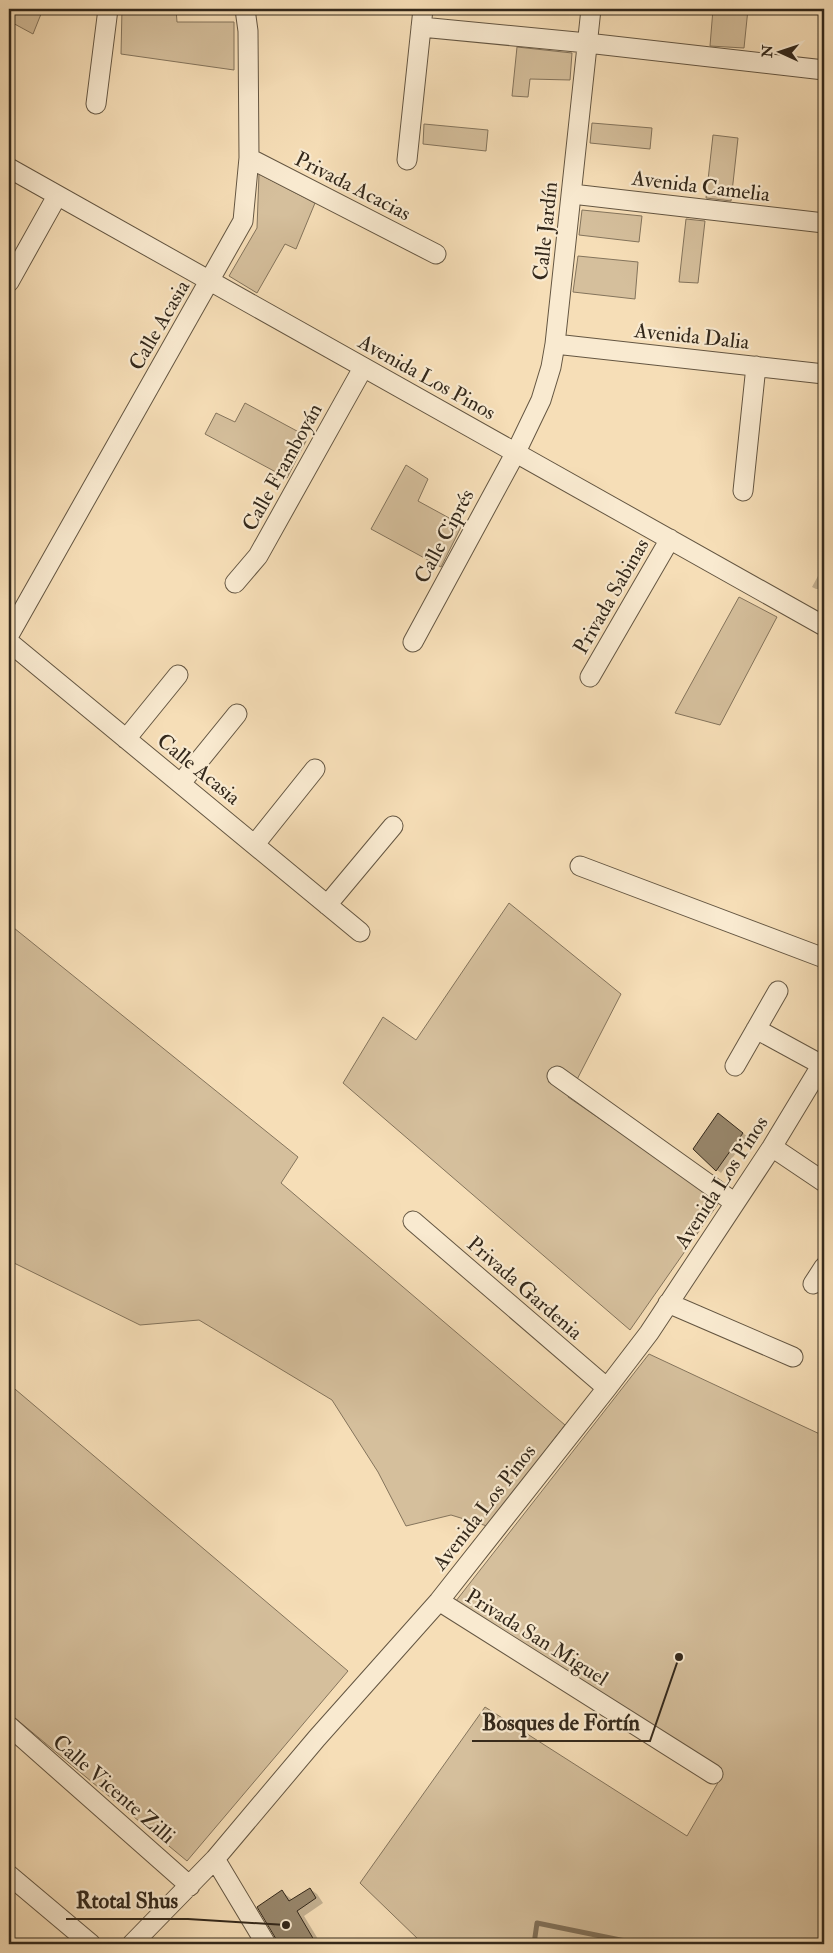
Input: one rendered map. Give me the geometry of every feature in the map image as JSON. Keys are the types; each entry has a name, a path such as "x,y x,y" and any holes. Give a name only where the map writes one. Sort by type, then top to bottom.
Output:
{"street":[{"path":"96,104 108,9"},
{"name":"Calle Acasia","path":"9,635 243,221 250,158 248,31 245,9"},
{"name":"Calle Jardín","path":"516,452 546,386 555,344 592,9"},
{"path":"407,160 422,18 588,43 824,70"},
{"name":"Privada Acacias","path":"250,158 436,254"},
{"name":"Avenida Los Pinos","path":"9,168 824,626"},
{"name":"Avenida Camelia","path":"572,194 824,223"},
{"path":"9,282 57,196"},
{"name":"Avenida Dalia","path":"555,344 824,374"},
{"path":"743,491 756,366"},
{"name":"Calle Framboyán","path":"235,583 258,556 363,368"},
{"name":"Calle Ciprés","path":"413,642 516,452"},
{"name":"Privada Sabinas","path":"590,676 670,538"},
{"name":"Calle Acasia","path":"9,642 360,932"},
{"path":"126,739 178,675"},
{"path":"181,783 237,714"},
{"path":"255,844 315,769"},
{"path":"327,905 393,826"},
{"path":"580,866 824,958"},
{"path":"735,1066 778,991"},
{"path":"756,1029 823,1063"},
{"name":"Avenida Los Pinos","path":"132,1944 215,1859 317,1738 438,1601 607,1388 649,1333 772,1147 823,1063"},
{"path":"557,1076 735,1203"},
{"path":"772,1147 824,1182"},
{"name":"Privada Gardenia","path":"413,1221 607,1388"},
{"path":"813,1284 824,1267"},
{"path":"668,1303 793,1357"},
{"name":"Privada San Miguel","path":"438,1601 713,1774"},
{"name":"Calle Vicente Zilli","path":"9,1726 190,1886"},
{"path":"215,1859 266,1944"},
{"path":"9,1875 91,1944"}],"shaded area":[{"path":"9,9 43,9 33,34 9,21"},
{"path":"122,9 176,9 177,22 234,22 234,70 121,54"},
{"path":"713,9 748,9 744,48 710,46"},
{"path":"517,47 572,53 570,80 530,79 528,97 512,96"},
{"path":"592,123 652,128 650,149 590,143"},
{"path":"424,124 488,130 486,151 423,144"},
{"path":"713,135 738,138 731,201 706,198"},
{"path":"259,174 315,203 296,249 285,244 257,293 229,276 257,228"},
{"path":"582,210 642,216 639,242 579,235"},
{"path":"686,219 705,221 698,283 679,282"},
{"path":"578,256 638,262 635,299 573,292"},
{"path":"245,403 308,437 287,478 205,434 216,413 235,422"},
{"path":"406,465 428,479 418,501 462,525 441,567 371,529"},
{"path":"739,597 777,617 720,725 675,713"},
{"path":"509,903 621,994 568,1097 720,1201 630,1330 343,1083 383,1017 416,1040"},
{"path":"9,924 298,1157 281,1183 565,1425 487,1526 451,1515 406,1526 378,1472 332,1400 199,1320 140,1325 14,1263 13,1233 9,1231"},
{"path":"649,1354 824,1436 824,1944 417,1944 420,1941 360,1883 485,1707 687,1836 723,1774 452,1606"},
{"path":"9,1384 348,1671 187,1861 9,1713"}],"building":[{"path":"718,1113 743,1133 716,1171 693,1149"},
{"path":"310,1888 316,1898 297,1911 314,1940 305,1944 279,1944 257,1907 282,1890 289,1901"}],"waterway":[{"path":"534,1944 537,1923 640,1944"}],"place":[{"name":"Bosques de Fortín","path":"679,1657"},
{"name":"Rtotal Shus","path":"286,1925"}]}
